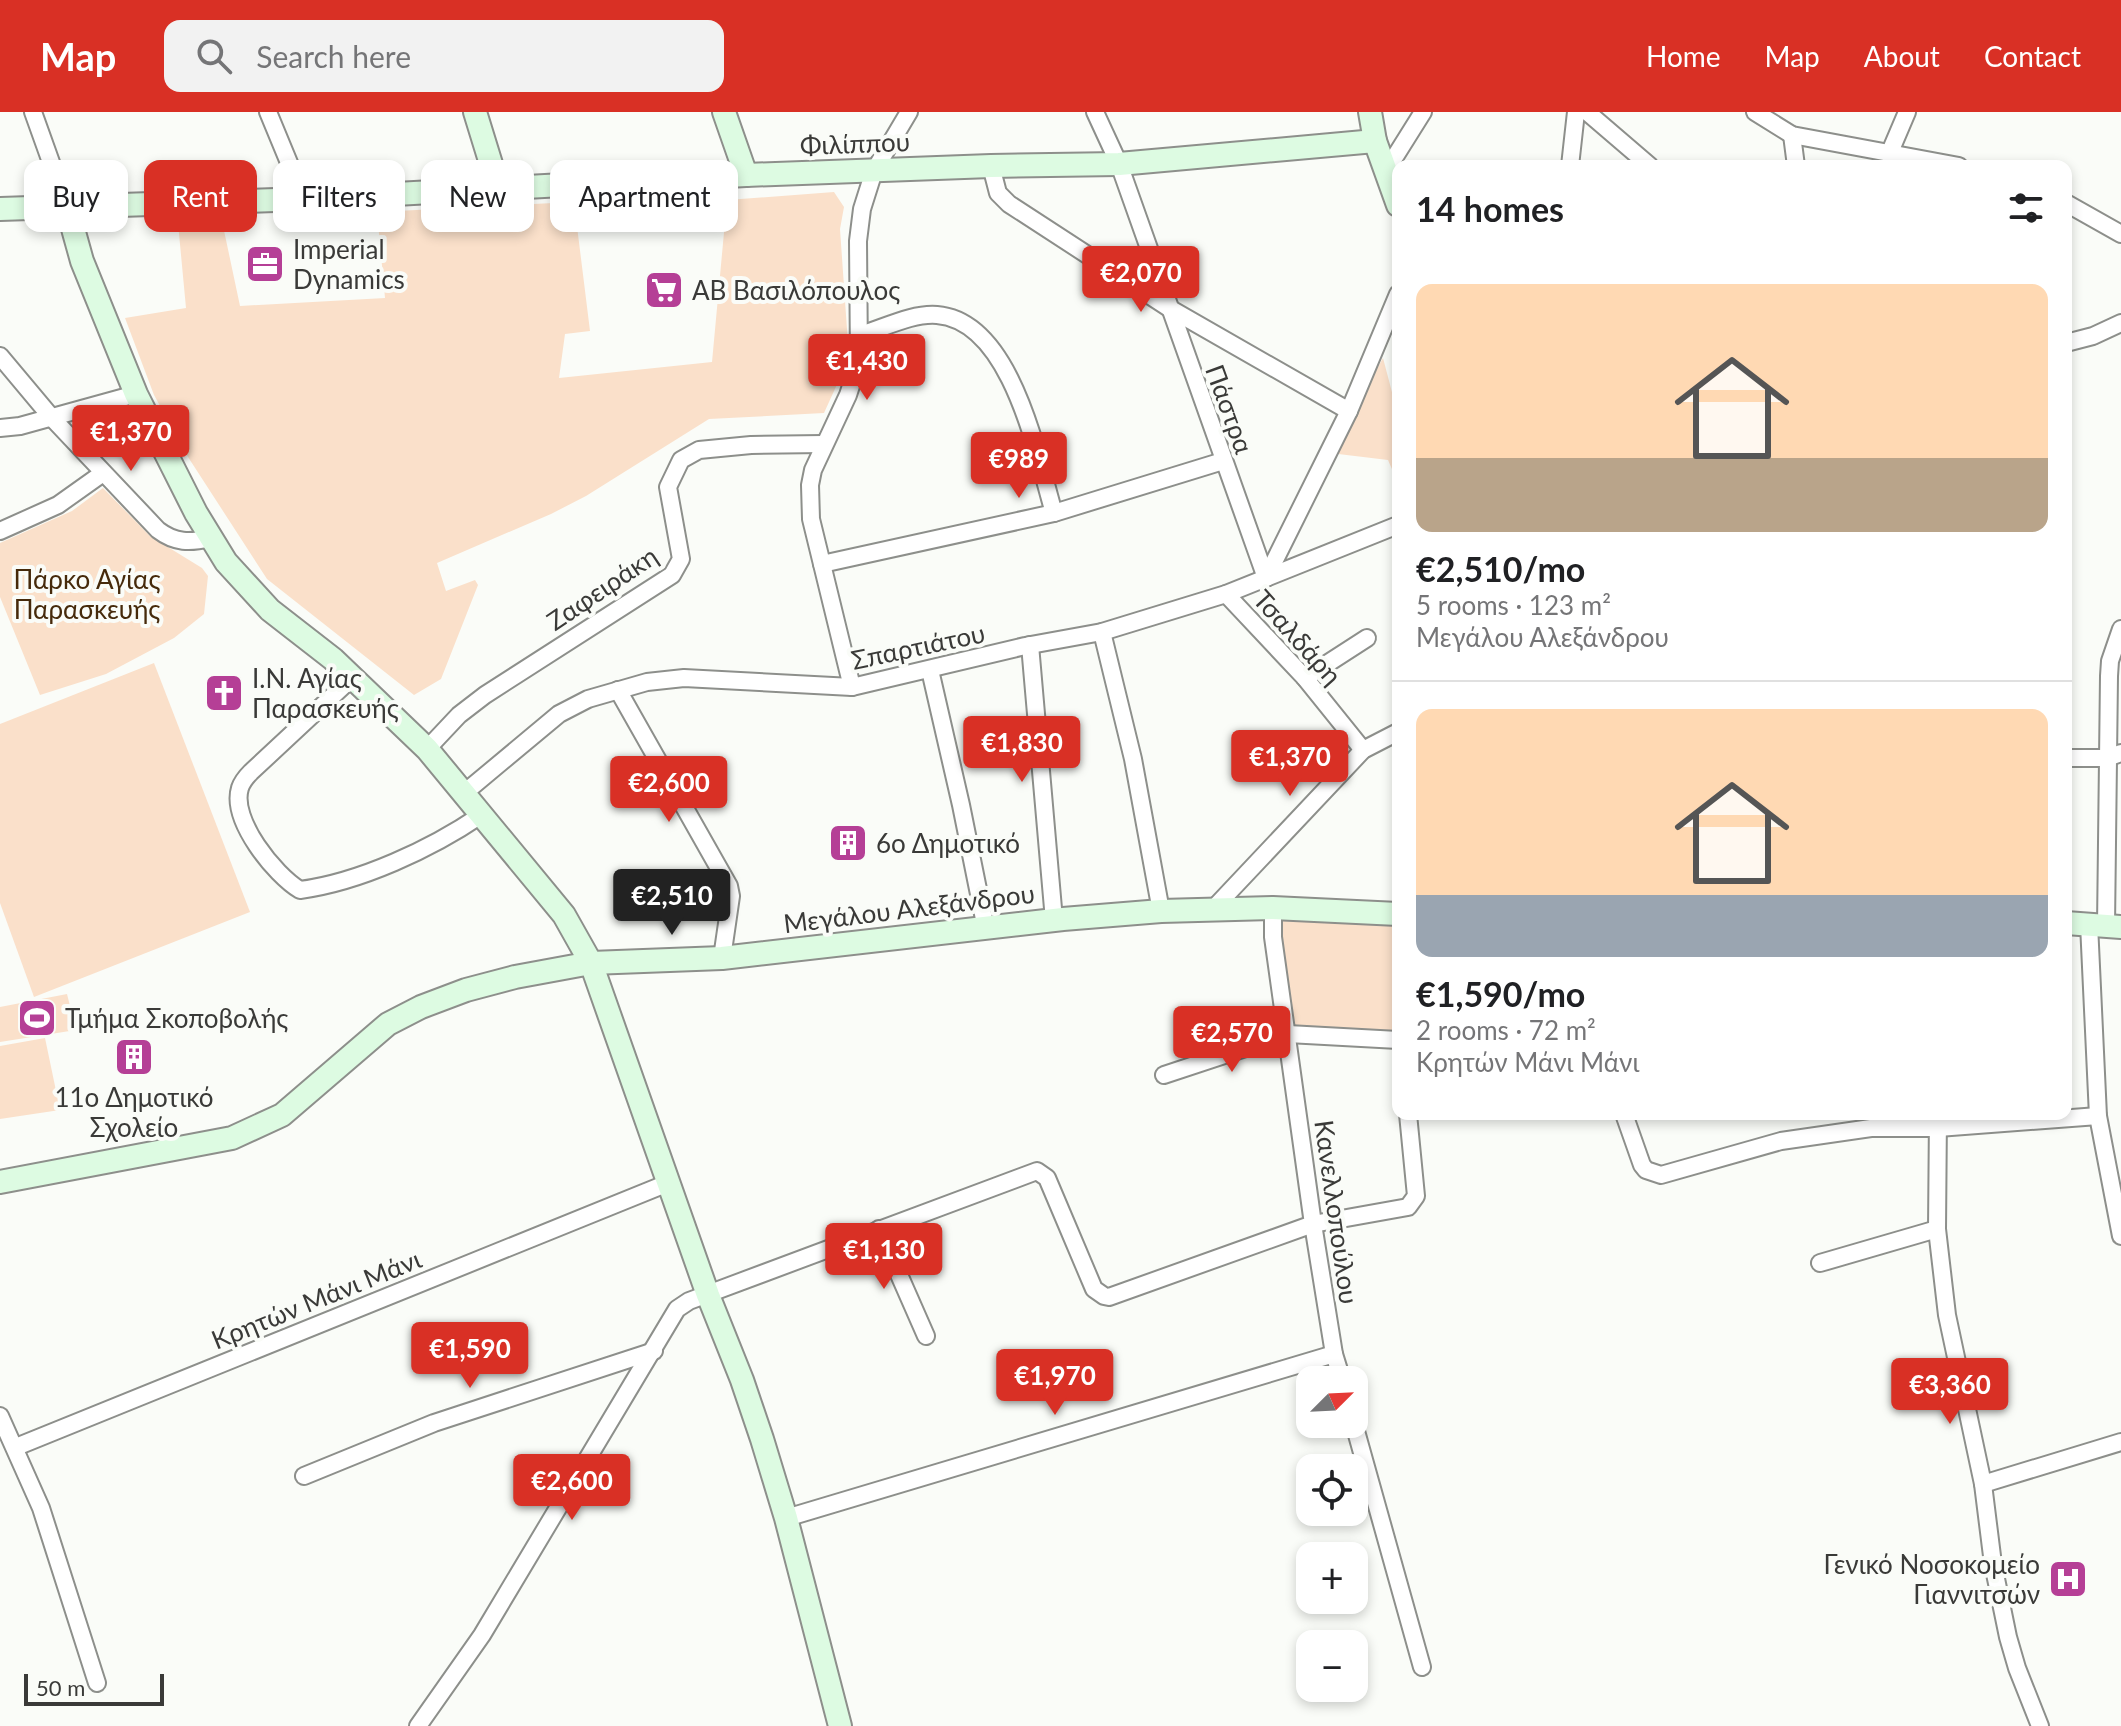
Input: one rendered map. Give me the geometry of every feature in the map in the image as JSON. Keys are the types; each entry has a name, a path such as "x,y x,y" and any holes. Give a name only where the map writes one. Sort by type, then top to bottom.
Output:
{"street":[{"path":"33,112 50,160"},
{"path":"268,112 288,160"},
{"path":"475,112 490,160"},
{"path":"724,112 746,175"},
{"path":"852,687 809,502 813,470 855,380 859,361 860,221 874,171 909,112"},
{"name":"Πάστρα","path":"1095,112 1119,164 1266,578"},
{"path":"1370,112 1375,141 1392,188"},
{"path":"1393,160 1423,112"},
{"path":"1571,160 1576,112"},
{"path":"1587,112 1643,160"},
{"path":"1755,112 1772,117 1792,135 1929,160"},
{"path":"1890,152 1907,112"},
{"path":"1792,135 1795,160"},
{"name":"Φιλίππου","path":"534,188 746,175 1119,164 1375,141"},
{"path":"1386,171 1392,161"},
{"path":"991,166 998,193 1003,199 1169,308 1349,411"},
{"name":"Φιλίππου","path":"128,205 273,200"},
{"path":"2072,206 2121,234"},
{"name":"Φιλίππου","path":"0,209 24,208"},
{"path":"74,232 82,261 136,394 210,538 246,587 353,677 427,749 564,915 591,963 708,1295 742,1380 786,1518 840,1726"},
{"path":"1266,578 1349,411 1392,308"},
{"path":"860,335 921,316 938,315 956,320 985,340 1010,377 1024,412 1054,513"},
{"path":"2072,341 2121,323"},
{"path":"0,356 103,473 169,538 196,541 210,538"},
{"path":"0,428 52,418 136,394"},
{"name":"Ζαφειράκη","path":"427,749 459,715 485,695 672,575 681,559 668,487 681,460 699,450 751,445 824,444"},
{"path":"822,564 1054,513 1223,461"},
{"path":"0,531 58,505 103,473"},
{"name":"Σπαρτιάτου","path":"463,794 559,714 580,702 618,690 647,682 684,678 852,687 1030,645 1102,632 1226,594 1392,527"},
{"name":"Τσαλδάρη","path":"1226,594 1305,678 1363,750"},
{"path":"2121,629 2110,661 2114,756 2098,1116 2121,1236"},
{"path":"1102,632 1133,759 1161,911"},
{"path":"1305,678 1367,638"},
{"path":"1030,645 1054,920"},
{"path":"930,670 986,929"},
{"path":"353,677 251,772 239,789 238,799 252,838 281,875 300,890 332,883 392,863 432,845 481,815"},
{"path":"618,690 729,886 731,896 722,958"},
{"path":"1214,908 1363,750 1392,735"},
{"path":"2072,758 2114,756"},
{"name":"Μεγάλου Αλεξάνδρου","path":"0,1182 232,1138 282,1115 388,1024 466,990 515,977 591,963 722,958 1054,920 1161,911 1273,908 1392,914"},
{"name":"Κανελλοπούλου","path":"1273,908 1273,937 1313,1224 1338,1366"},
{"path":"2072,923 2105,926"},
{"path":"1164,1075 1288,1034 1392,1040"},
{"path":"2072,1117 2098,1116"},
{"path":"418,1726 482,1635 677,1309 689,1301 1037,1171 1047,1178 1094,1289 1109,1297 1313,1224 1408,1207 1416,1196 1409,1120"},
{"path":"1626,1120 1642,1165 1646,1170 1661,1175 1791,1139 1970,1120"},
{"path":"1938,1121 1937,1229 1947,1315 1983,1484 1993,1564 2008,1637 2040,1726"},
{"name":"Κρητών Μάνι Μάνι","path":"16,1447 668,1183"},
{"path":"879,1229 926,1336"},
{"path":"1820,1263 1937,1229"},
{"path":"304,1476 434,1423 654,1351"},
{"path":"786,1518 1334,1354"},
{"path":"0,1416 41,1508 97,1683"},
{"path":"1358,1438 1422,1667"},
{"path":"1983,1484 2121,1442"}],"green space":[{"path":"834,192 844,207 840,229 849,358 824,413 709,419 586,496 437,563 446,591 475,580 478,585 441,679 414,695 267,579 188,457 154,395 125,318 186,308 179,232 224,232 240,306 385,298 379,232 405,232 405,211 421,210 421,232 534,232 534,204 550,203 550,232 578,232 590,331 565,334 559,378 712,362 724,232 738,232 738,199"},
{"path":"1383,358 1392,392 1392,469 1388,460 1330,453"},
{"name":"Πάρκο Αγίας Παρασκευής","path":"103,488 150,536 202,568 208,576 204,614 174,638 106,674 40,695 0,597 0,543 72,511"},
{"path":"154,663 250,912 34,997 0,903 0,724"},
{"path":"1273,908 1392,914 1392,1040 1288,1034"},
{"name":"Τμήμα Σκοποβολής","path":"67,994 76,1030 0,1042 0,1007"},
{"path":"45,1038 60,1110 0,1119 0,1046"}],"place":[{"name":"Imperial Dynamics","path":"265,264"},
{"name":"ΑΒ Βασιλόπουλος","path":"664,290"},
{"name":"Ι.Ν. Αγίας Παρασκευής","path":"224,693"},
{"name":"6ο Δημοτικό","path":"848,843"},
{"name":"Τμήμα Σκοποβολής","path":"37,1018"},
{"name":"11ο Δημοτικό Σχολείο","path":"134,1057"},
{"name":"Γενικό Νοσοκομείο Γιαννιτσών","path":"2068,1579"}]}
